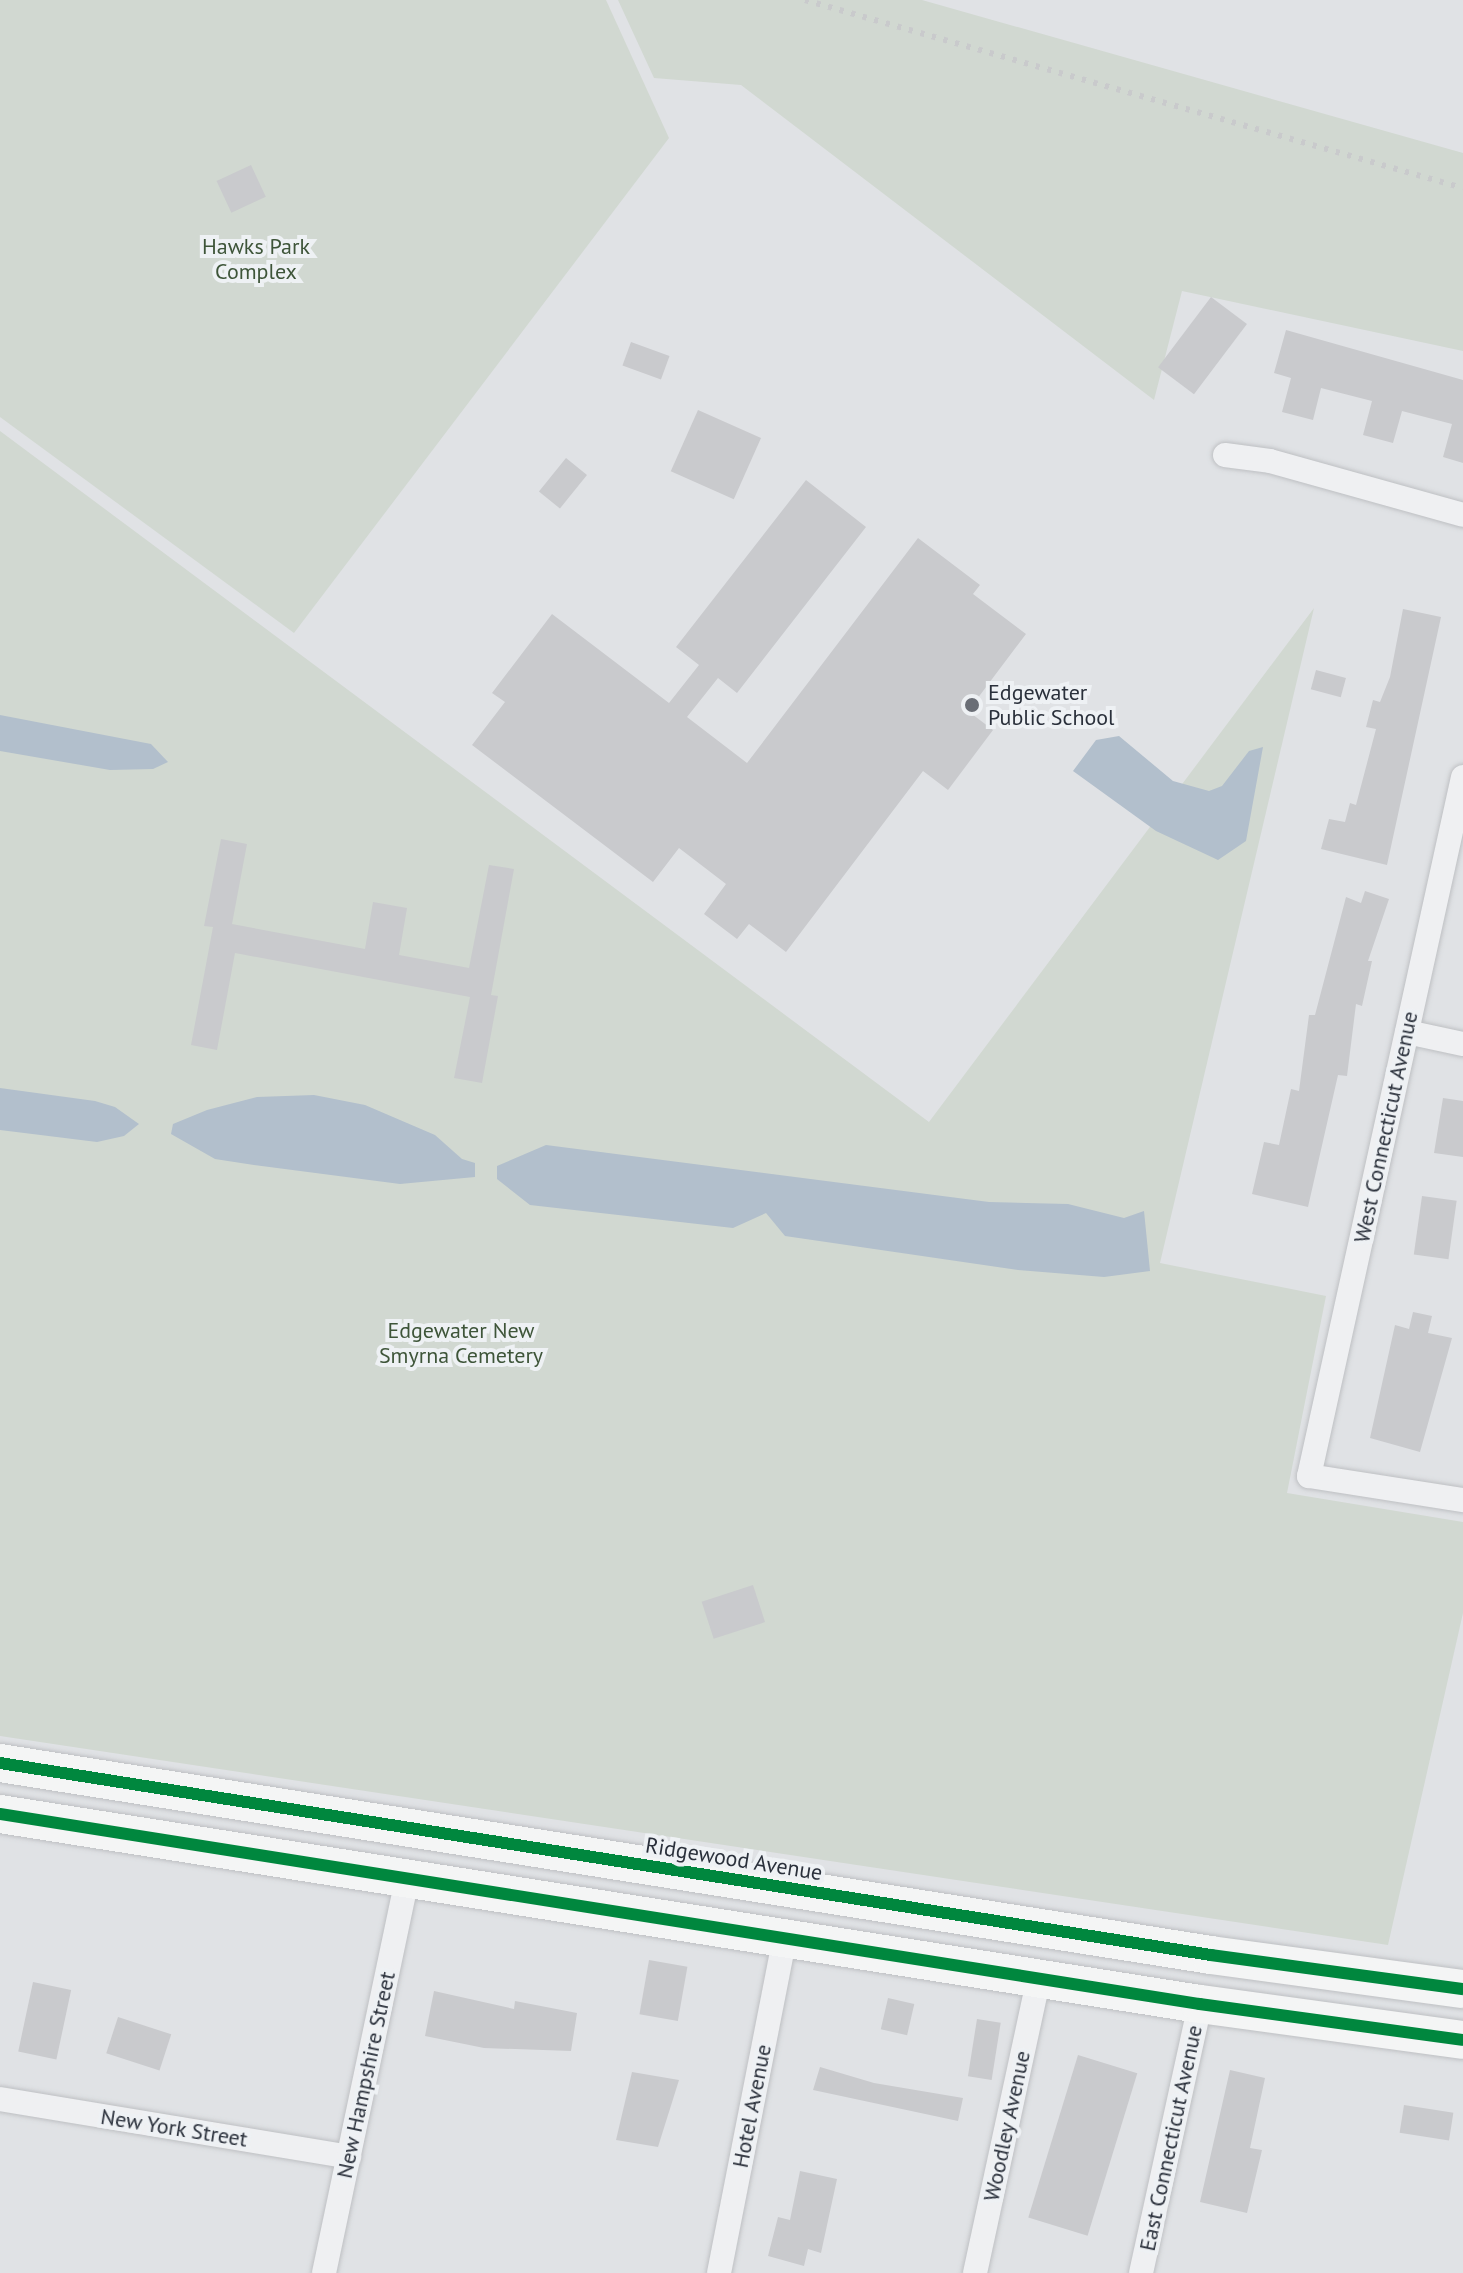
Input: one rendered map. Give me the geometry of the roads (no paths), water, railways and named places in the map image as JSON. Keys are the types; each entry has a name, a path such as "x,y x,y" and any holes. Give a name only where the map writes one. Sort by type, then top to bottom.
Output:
{"main road":[{"name":"Ridgewood Avenue","path":"0,1763 737,1880 1463,1989"},
{"path":"12,1816 77,1806 334,1844 354,1839 376,1822"},
{"path":"12,1816 1200,2004 1463,2040"},
{"path":"416,1879 434,1869 459,1863 701,1898 737,1880"}],"street":[{"path":"1225,455 1270,461 1463,515"},
{"name":"West Connecticut Avenue","path":"1463,777 1309,1476 1463,1500"},
{"path":"1407,1032 1463,1044"},
{"name":"New Hampshire Street","path":"324,2273 416,1879"},
{"name":"Hotel Avenue","path":"719,2273 785,1938"},
{"name":"Woodley Avenue","path":"975,2273 1039,1978"},
{"name":"East Connecticut Avenue","path":"1141,2273 1200,2004"},
{"name":"New York Street","path":"0,2099 349,2157"}],"water":[{"path":"0,715 151,744 168,762 153,769 110,770 0,751"},
{"path":"1119,736 1173,781 1209,791 1222,786 1249,751 1263,747 1246,841 1218,860 1156,831 1073,771 1096,740"},
{"path":"0,1088 95,1101 115,1107 139,1124 124,1136 97,1142 0,1130"},
{"path":"314,1095 365,1105 435,1135 462,1159 475,1163 475,1177 400,1184 254,1165 215,1159 171,1134 173,1124 207,1110 257,1097"},
{"path":"546,1145 989,1202 1068,1204 1124,1218 1144,1211 1150,1271 1104,1277 1018,1270 785,1236 766,1213 733,1228 530,1205 497,1179 497,1166"}],"railway":[{"path":"805,0 1463,188"}],"place":[{"name":"Edgewater Public School","path":"972,705"}],"park label":[{"name":"Hawks Park Complex","path":"256,258"},
{"name":"Edgewater New Smyrna Cemetery","path":"461,1342"}]}
